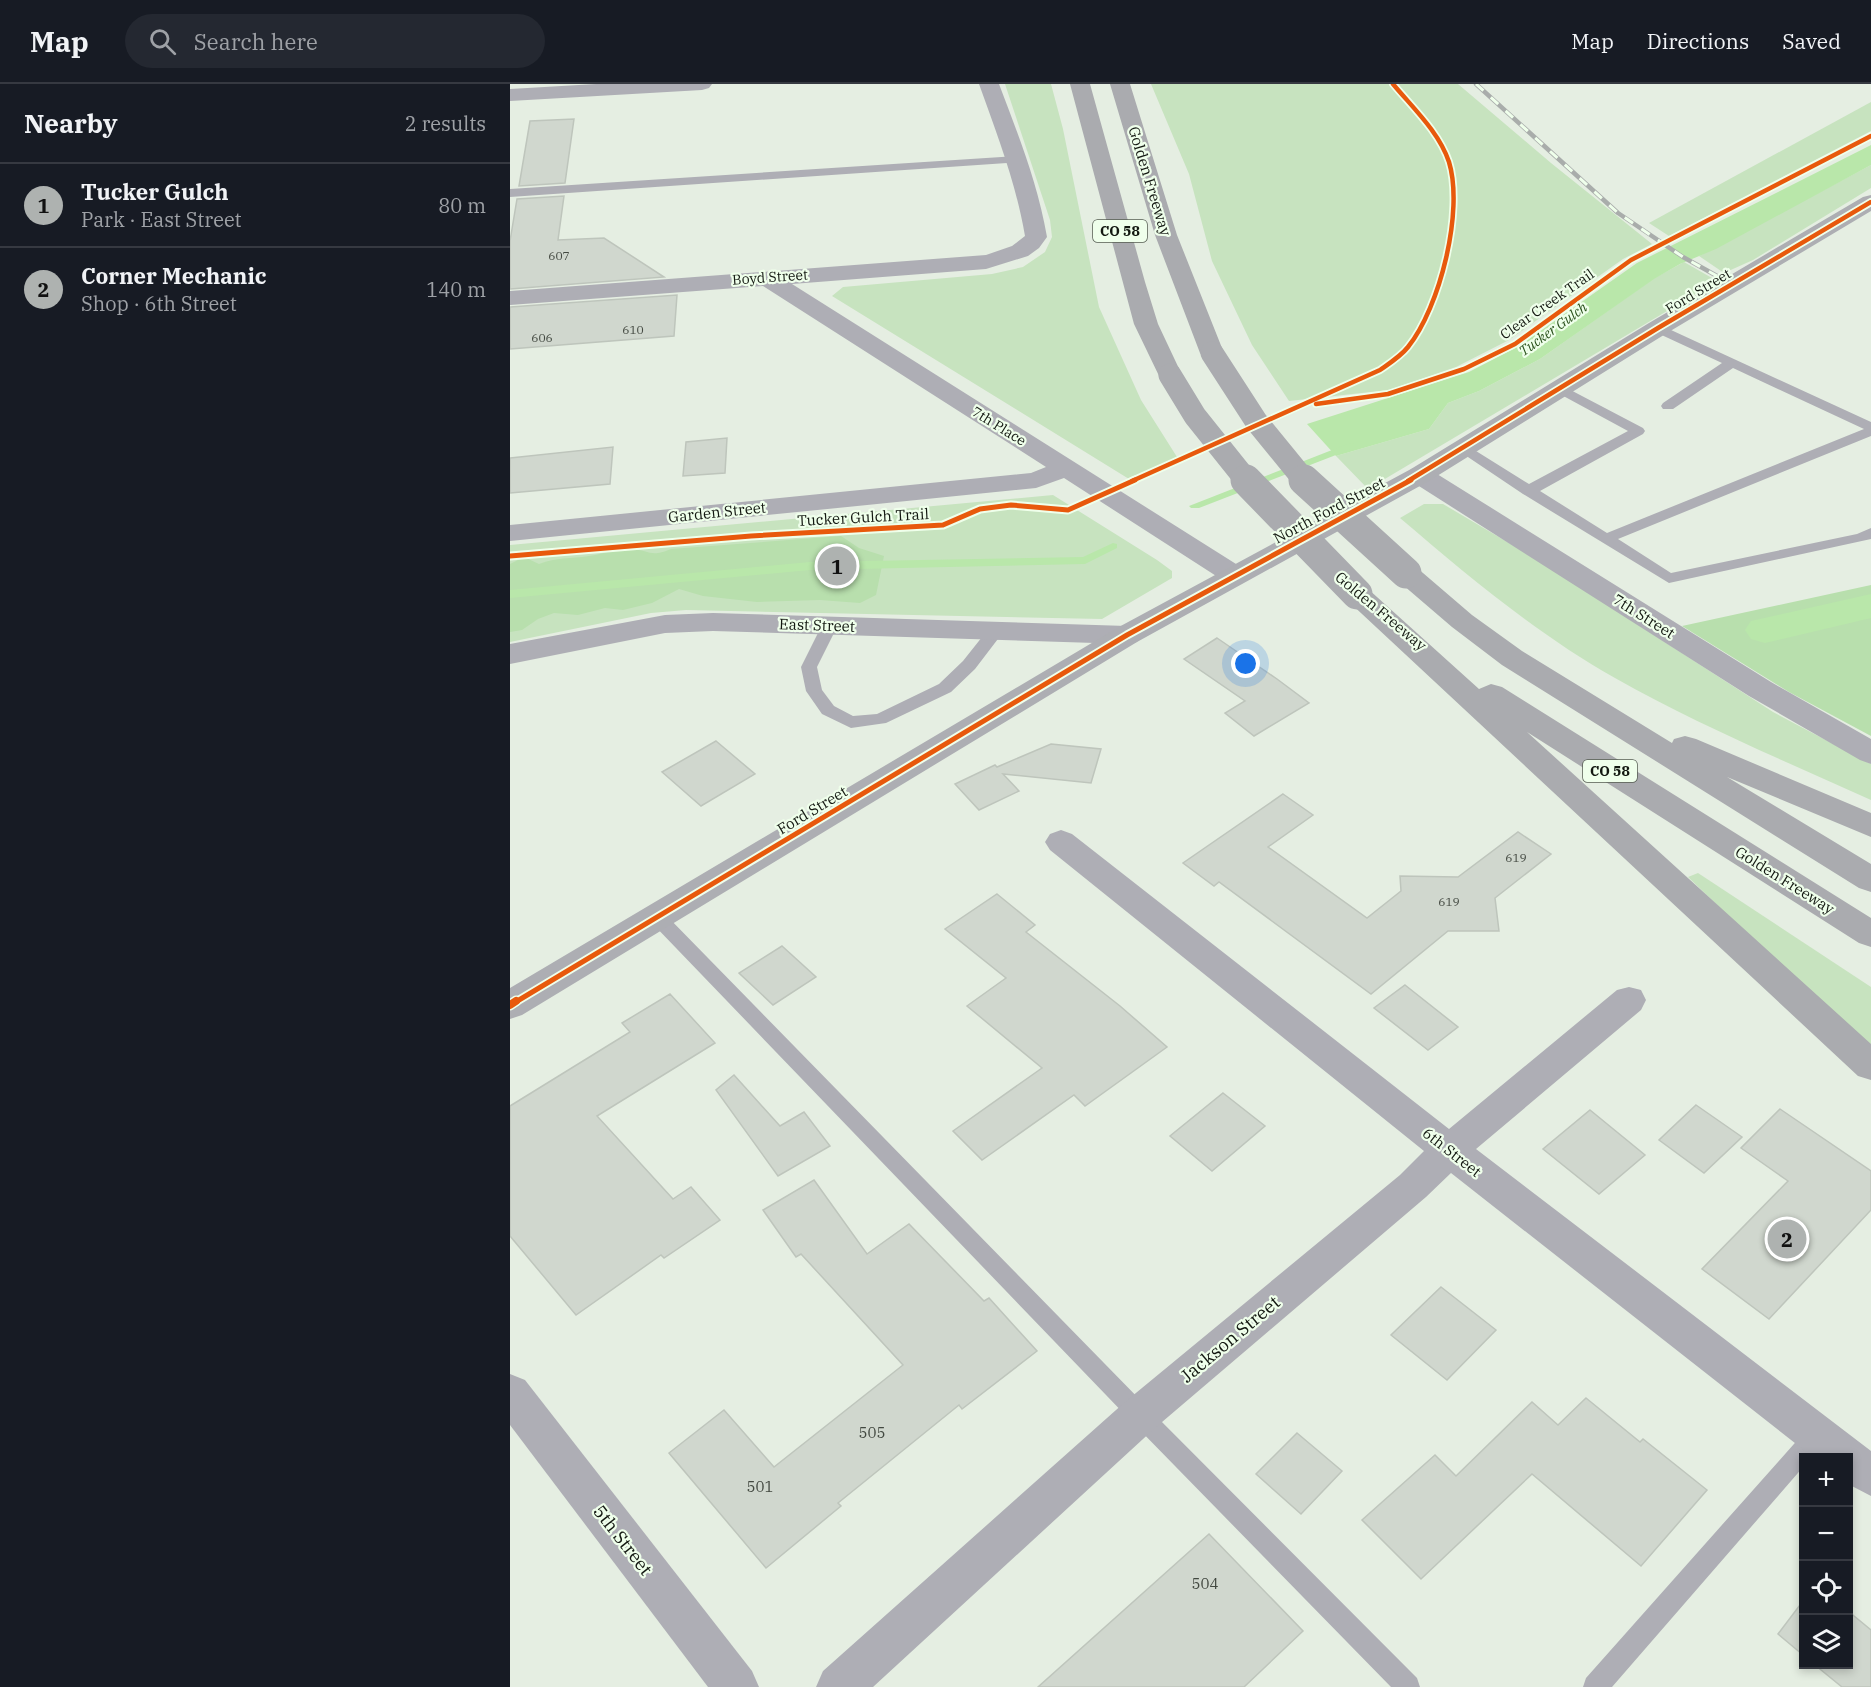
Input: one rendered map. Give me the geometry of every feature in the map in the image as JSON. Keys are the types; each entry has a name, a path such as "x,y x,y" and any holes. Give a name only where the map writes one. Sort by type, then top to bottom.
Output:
{"highway":[{"name":"Golden Freeway","path":"1080,84 1146,324 1170,375 1195,416 1256,493 1357,594 1429,651 1526,718 1871,934"},
{"name":"Golden Freeway","path":"1120,84 1166,235 1212,353 1247,409 1307,483 1462,621 1512,658 1871,880"},
{"path":"1357,594 1871,1066"},
{"path":"1580,702 1871,826"}],"street":[{"path":"510,95 702,84"},
{"path":"989,84 1017,160"},
{"name":"Boyd Street","path":"510,298 986,262 1009,257 1028,248 1036,237 1017,160"},
{"name":"Ford Street","path":"1539,402 1871,202"},
{"name":"7th Place","path":"765,277 1234,575"},
{"name":"North Ford Street","path":"1127,635 1420,475 1539,402"},
{"name":"Garden Street","path":"510,532 1036,480 1065,468"},
{"name":"7th Street","path":"1420,475 1760,689 1871,753"},
{"name":"East Street","path":"510,654 665,624 713,622 1127,635"},
{"name":"Ford Street","path":"510,1005 1127,635"},
{"name":"6th Street","path":"1061,842 1449,1150 1845,1453"},
{"name":"Jackson Street","path":"838,1687 1140,1415 1413,1186 1449,1150 1629,1000"},
{"name":"5th Street","path":"511,1395 736,1687"}],"lane":[{"path":"510,192 1017,160"},
{"path":"1659,328 1871,429"},
{"path":"1668,406 1733,362"},
{"path":"1528,491 1638,431 1561,389"},
{"path":"1605,539 1871,429"},
{"path":"1463,449 1669,579 1861,538 1871,533"},
{"path":"830,625 809,667 814,691 828,710 851,722 880,719 945,688 969,665 996,631"},
{"path":"657,917 1140,1415 1408,1687"},
{"path":"1595,1687 1799,1507"}],"shaded area":[{"path":"1005,84 1051,84 1063,129 1099,307 1141,400 1177,457 1129,479 832,296 843,287 992,274 1023,267 1045,252 1052,237 1050,220"},
{"path":"1151,84 1458,84 1652,244 1623,259 1509,340 1456,367 1389,390 1289,401 1252,345 1212,261 1189,174"},
{"path":"1871,102 1871,131 1669,236 1649,223"},
{"path":"1871,165 1871,188 1753,260 1724,273 1699,256"},
{"path":"1684,262 1712,278 1709,286 1368,489 1336,456 1429,429 1448,403 1479,391 1540,359 1653,279"},
{"path":"1053,495 1157,560 1172,571 1172,578 1102,619 686,610 651,613 510,642 510,545"},
{"path":"1424,504 1443,504 1541,562 1773,712 1871,764 1871,800 1742,742 1646,695 1558,643 1477,583 1400,518"},
{"path":"841,536 859,548 884,556 876,595 860,603 820,600 757,602 703,596 679,589 652,603 623,610 605,608 578,615 554,613 538,619 522,630 510,632 510,564 524,557 539,564 620,549 654,553 671,549"},
{"path":"1871,585 1871,736 1789,692 1682,626"},
{"path":"1698,873 1871,987 1871,1053 1688,877"}],"water":[{"name":"Tucker Gulch","path":"1871,145 1871,165 1716,249 1680,264 1654,279 1540,359 1479,391 1448,403 1429,429 1336,456 1307,424 1469,372 1519,346 1637,263"}],"building":[{"path":"574,119 565,183 519,186 530,121"},
{"path":"564,196 558,240 604,238 664,277 510,289 510,241 517,199"},
{"path":"677,295 674,336 510,349 510,307"},
{"path":"727,438 725,473 683,476 686,442"},
{"path":"613,447 610,484 510,493 510,458"},
{"path":"1217,638 1309,703 1254,736 1225,713 1245,701 1184,659"},
{"path":"716,741 755,774 701,806 662,772"},
{"path":"1051,744 1101,749 1091,783 1003,774 1019,791 979,810 955,784 995,765 997,767"},
{"path":"1283,794 1313,815 1268,847 1367,918 1401,891 1400,876 1458,877 1518,832 1551,854 1495,898 1499,931 1448,931 1371,994 1219,882 1214,886 1183,863"},
{"path":"997,894 1035,925 1026,932 1120,1006 1167,1047 1085,1106 1074,1095 982,1160 953,1131 1042,1068 967,1006 1006,978 945,929"},
{"path":"782,946 816,977 773,1005 739,973"},
{"path":"1405,985 1458,1027 1428,1050 1374,1008"},
{"path":"670,994 715,1043 597,1116 673,1199 691,1187 720,1220 664,1258 661,1255 576,1315 510,1236 510,1106 630,1032 622,1023"},
{"path":"734,1075 780,1126 804,1112 830,1146 778,1176 716,1090"},
{"path":"1223,1093 1265,1126 1212,1171 1170,1136"},
{"path":"1696,1105 1742,1137 1704,1173 1659,1140"},
{"path":"1780,1109 1871,1171 1871,1210 1769,1319 1702,1269 1788,1181 1741,1148"},
{"path":"1590,1110 1645,1155 1599,1194 1543,1149"},
{"path":"814,1180 867,1254 909,1224 984,1301 989,1298 1037,1351 962,1409 959,1405 838,1503 841,1506 766,1568 669,1453 724,1410 774,1467 903,1365 801,1254 796,1257 763,1210"},
{"path":"1441,1287 1496,1330 1447,1380 1391,1335"},
{"path":"1586,1398 1640,1442 1643,1439 1707,1490 1641,1566 1532,1474 1421,1579 1362,1520 1435,1455 1456,1476 1532,1402 1558,1425"},
{"path":"1297,1433 1342,1471 1301,1514 1256,1474"},
{"path":"1209,1534 1303,1631 1244,1687 1038,1687"},
{"path":"1799,1606 1799,1652 1778,1634"},
{"path":"1853,1615 1871,1630 1871,1687 1842,1687 1820,1669 1853,1669"}],"waterway":[{"name":"Tucker Gulch","path":"1195,506 1350,446"},
{"name":"Tucker Gulch","path":"510,594 810,566 1085,560 1113,546"},
{"path":"1765,630 1871,606"}],"railway":[{"path":"1476,84 1618,213 1683,257 1717,276"}],"cycle path":[{"name":"Tucker Gulch Trail","path":"510,556 751,536 943,525 980,509 1011,505 1068,510 1380,370 1408,347 1421,326 1439,281 1446,255 1453,204 1453,182 1445,152 1425,121 1393,84"},
{"name":"Clear Creek Trail","path":"1316,404 1388,394 1464,369 1515,344 1631,260 1871,136"},
{"path":"510,1005 1127,635 1420,475 1658,328 1871,202"}],"place":[{"name":"Tucker Gulch","path":"837,566"},
{"name":"Corner Mechanic","path":"1787,1239"}]}
